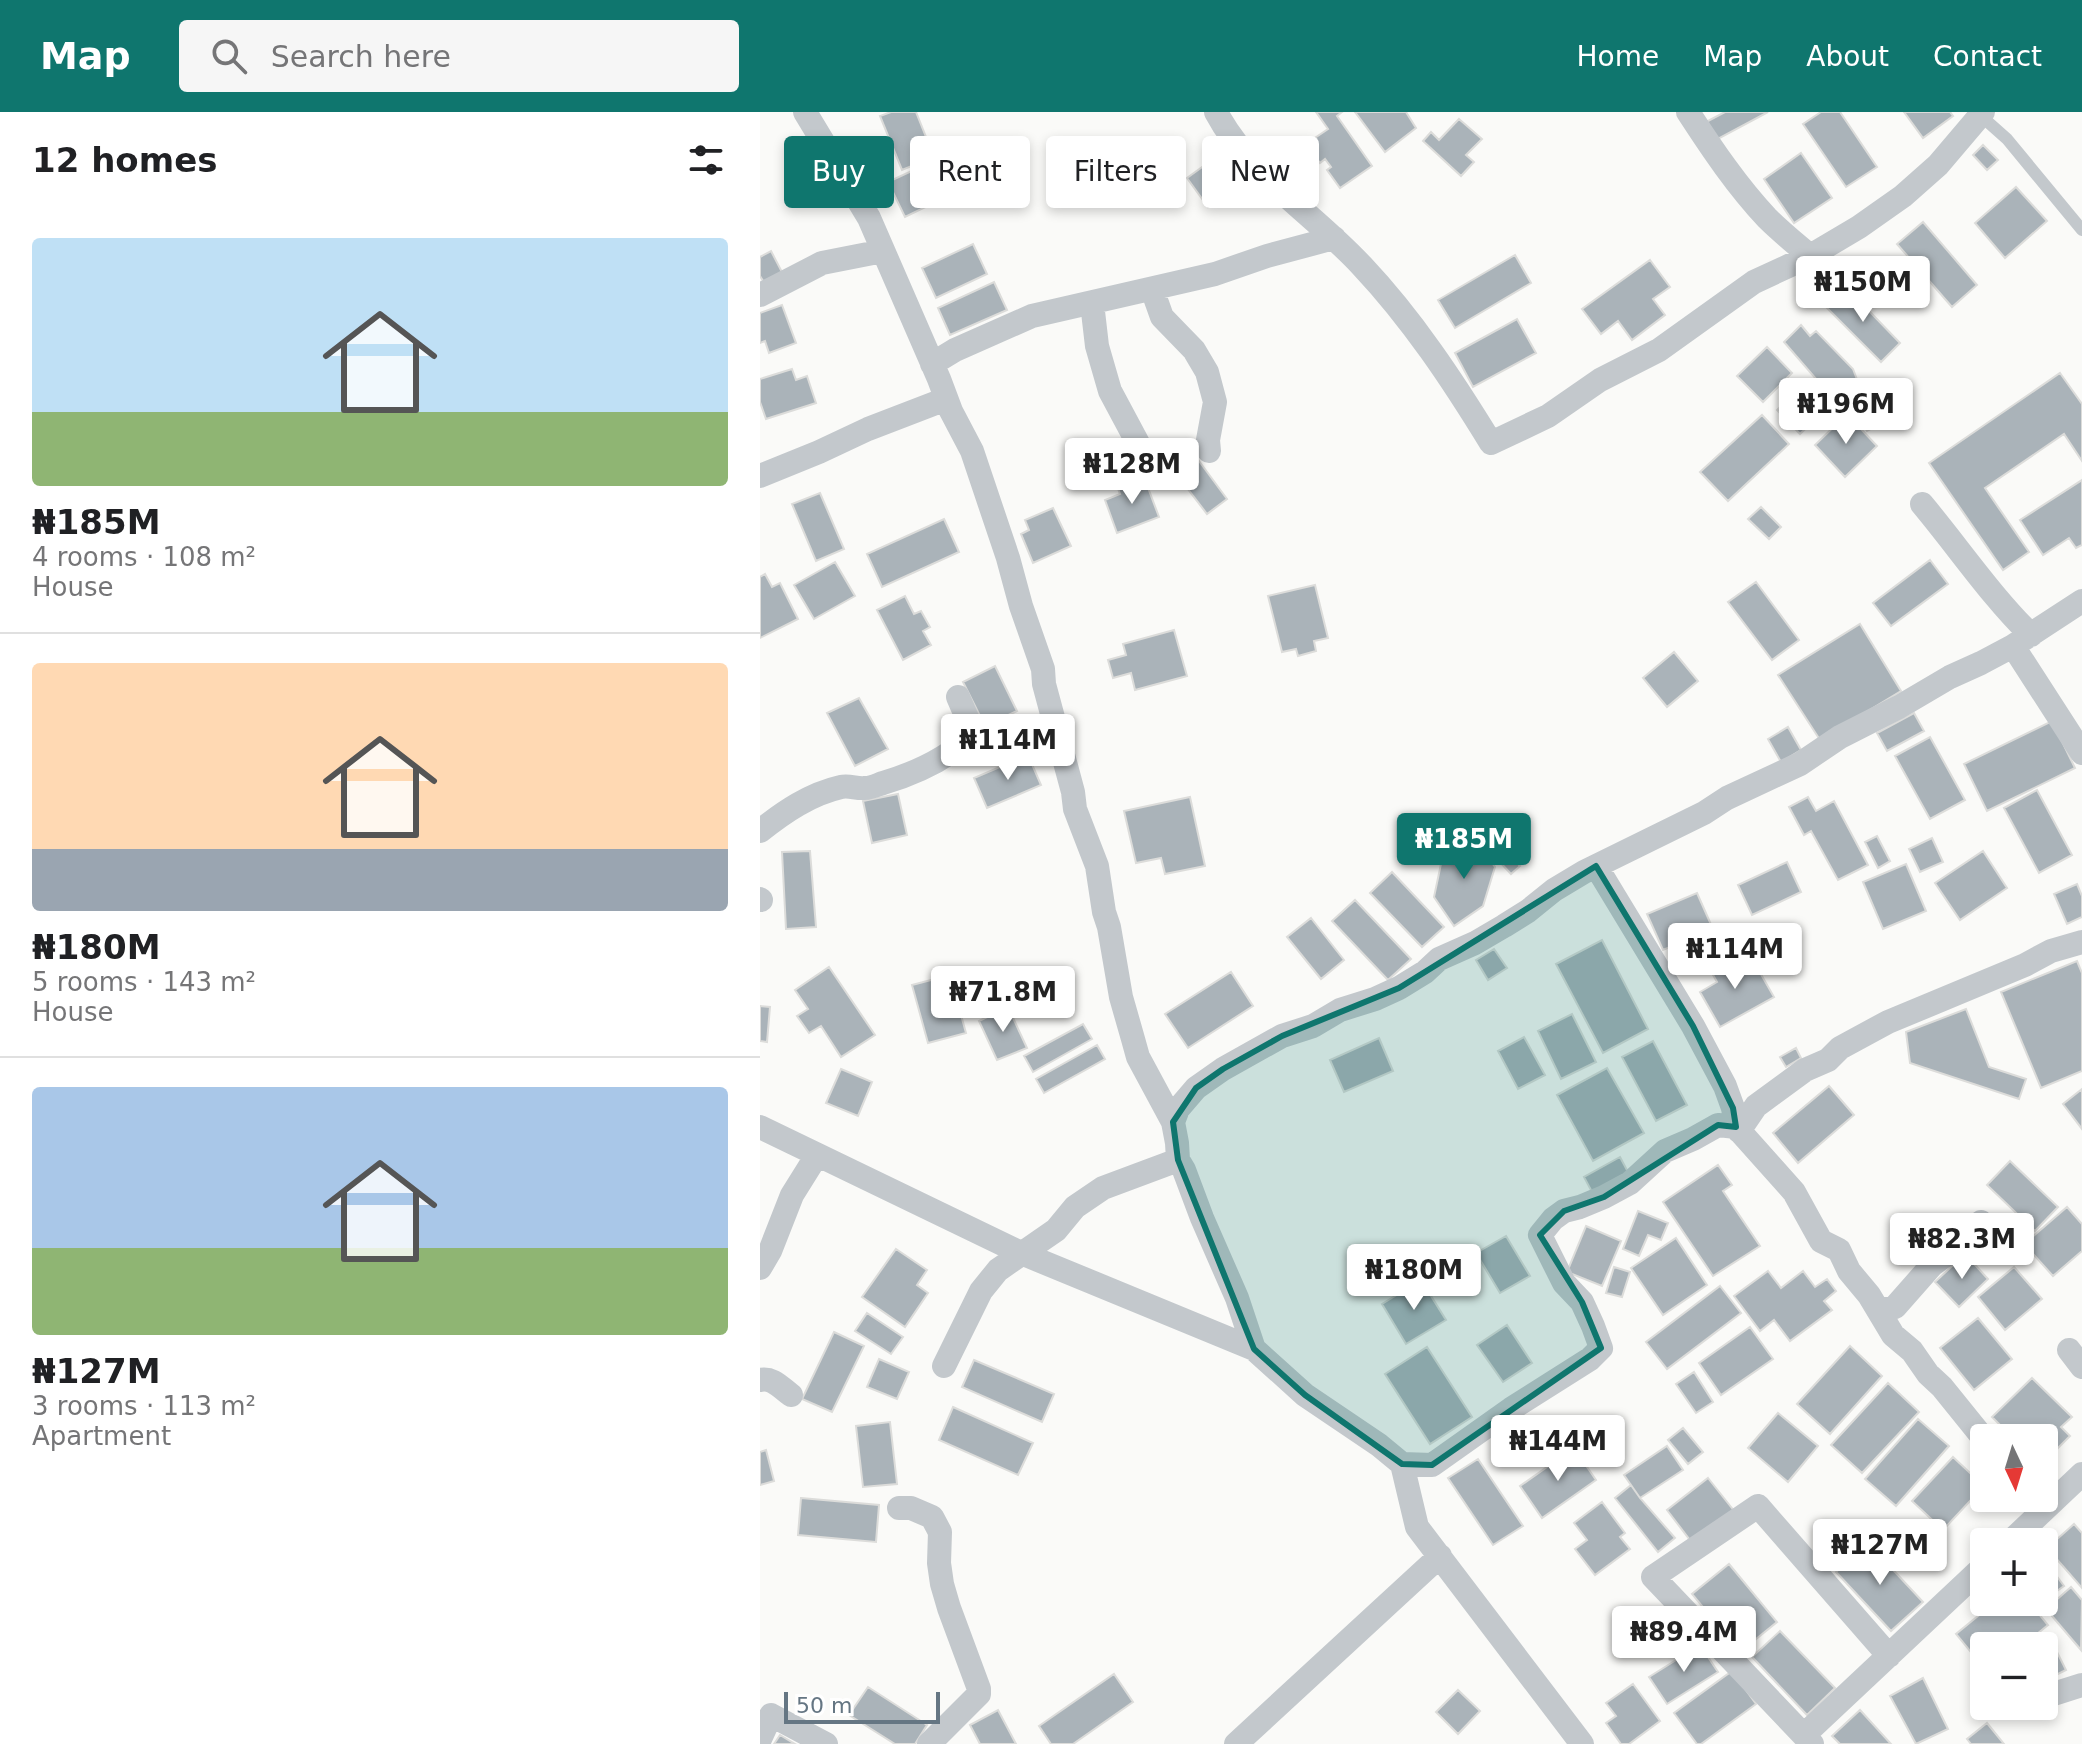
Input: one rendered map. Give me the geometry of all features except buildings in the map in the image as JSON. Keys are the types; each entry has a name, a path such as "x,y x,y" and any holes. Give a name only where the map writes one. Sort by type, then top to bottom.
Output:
{"street":[{"path":"805,112 869,218 976,463 1043,669 1075,809 1097,866 1121,997 1138,1057 1173,1122 1178,1160 1237,1298 1254,1349"},
{"path":"1216,112 1253,164 1361,264 1391,297 1491,443 1548,416 1600,380 1659,350 1754,282 1810,256 1859,227 1903,196 1938,165 1982,113"},
{"path":"1688,112 1746,195 1810,256"},
{"path":"932,364 955,350 1032,316 1215,274 1334,238"},
{"path":"760,295 822,263 883,251"},
{"path":"1152,289 1162,317 1194,350 1207,372 1215,402 1209,451"},
{"path":"1092,303 1097,346 1110,391 1141,449 1149,471"},
{"path":"760,476 946,399"},
{"path":"1922,504 1955,542 2022,640 2082,753"},
{"path":"1173,1122 1178,1109 1196,1088 1223,1069 1282,1036 1313,1026 1340,1010 1399,988 1439,959 1504,926 1554,890 1596,866 1800,764 1840,737 2022,640 2082,601"},
{"path":"760,831 784,812 820,793 844,786 866,788 903,778 955,750 974,734 958,697"},
{"path":"1596,866 1693,1026 1725,1086 1738,1129 1794,1192 1821,1241 1839,1250 1849,1271 1869,1295 1893,1335 1912,1351 1972,1424"},
{"path":"1738,1129 1756,1106 1805,1070 1828,1060 1840,1048 1888,1022 2025,965 2051,951 2082,942"},
{"path":"1402,1464 1432,1465 1511,1409 1590,1359 1601,1348 1582,1302 1564,1283 1540,1235 1553,1219 1564,1211 1592,1202 1630,1183 1665,1151 1718,1125 1738,1129"},
{"path":"760,1127 1021,1253 1254,1349 1305,1395 1402,1464 1417,1527 1582,1744"},
{"path":"760,1268 797,1184 817,1155"},
{"path":"944,1366 981,1291 998,1270 1056,1230 1075,1207 1103,1188 1178,1160"},
{"path":"1879,1311 1895,1307 1932,1265 1981,1222"},
{"path":"760,1380 766,1378 773,1381 791,1395"},
{"path":"2058,1492 2082,1474"},
{"path":"1889,1656 1758,1506 1653,1577 1808,1739 1970,1579"},
{"path":"899,1508 911,1508 932,1517 940,1532 942,1584 979,1689 979,1694 929,1744"},
{"path":"2023,1528 2037,1512"},
{"path":"1236,1744 1440,1556"},
{"path":"2058,1693 2082,1685"},
{"path":"760,1739 766,1710 826,1744"}],"lane":[{"path":"1982,113 2082,230"}],"highlighted area":[{"path":"1596,866 1693,1026 1733,1108 1736,1127 1718,1125 1604,1197 1564,1211 1540,1235 1582,1302 1601,1348 1432,1465 1402,1464 1305,1395 1254,1349 1178,1160 1173,1122 1196,1088 1223,1069 1282,1036 1399,988"}]}
